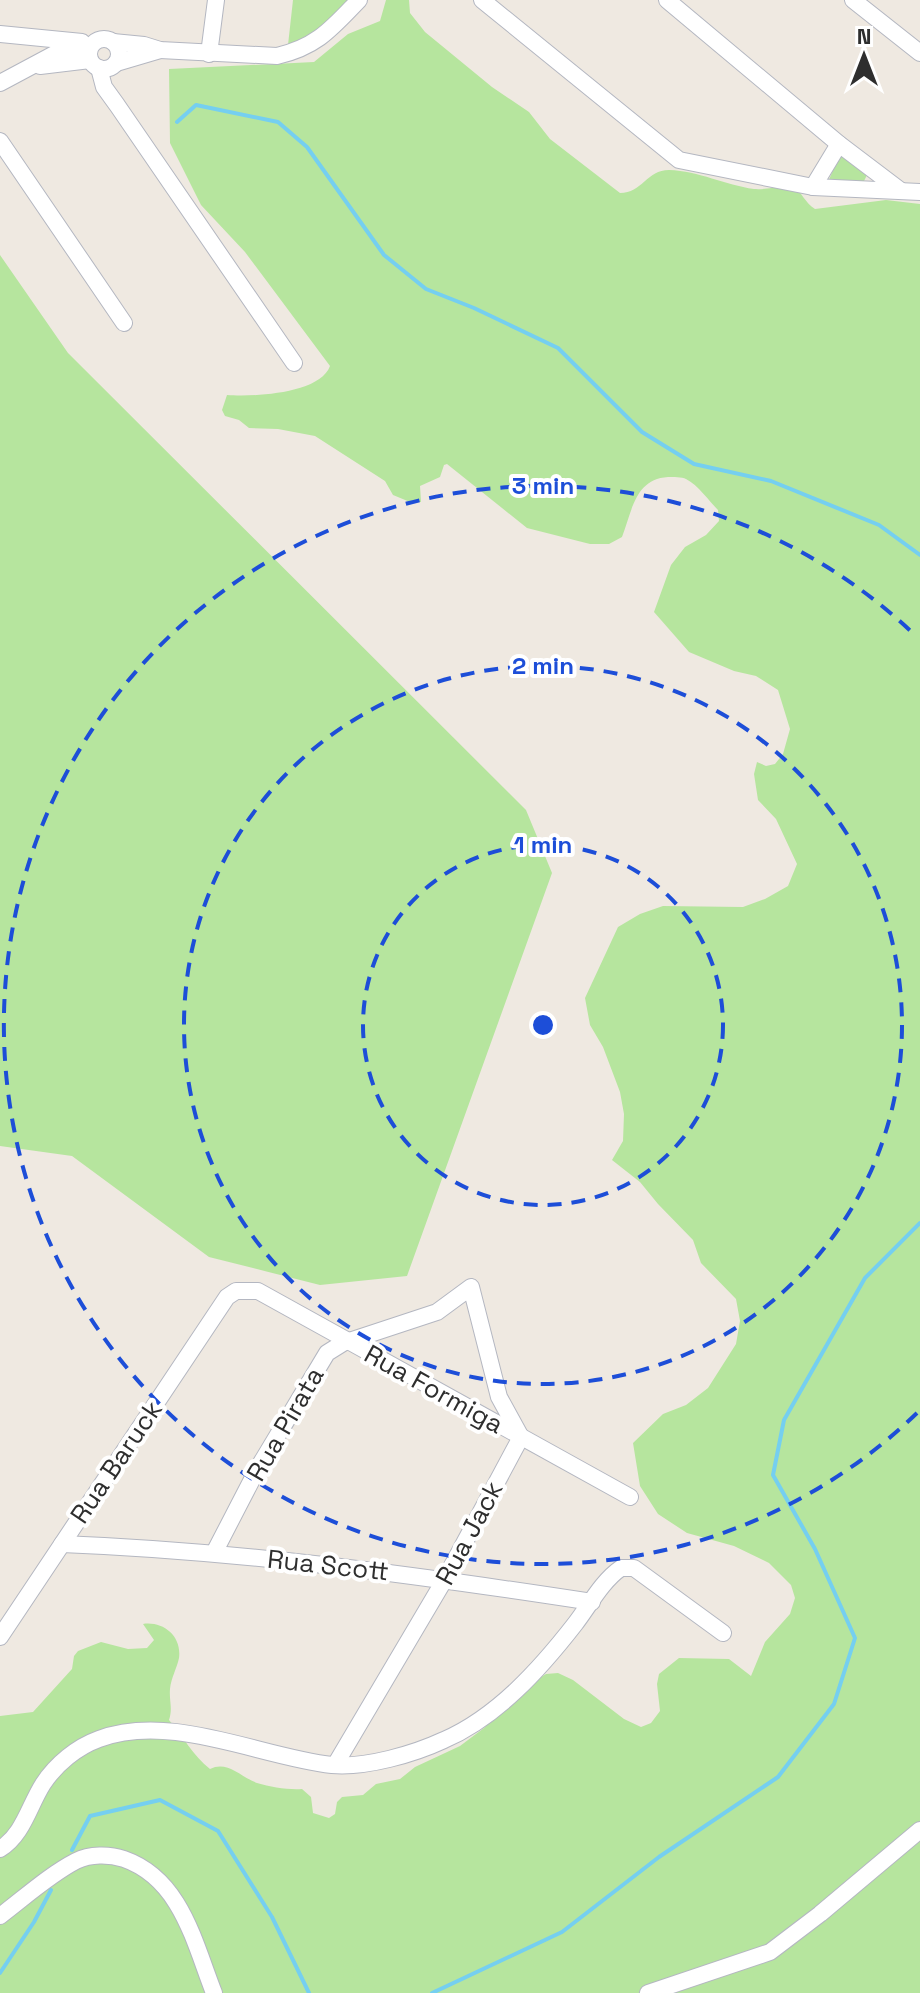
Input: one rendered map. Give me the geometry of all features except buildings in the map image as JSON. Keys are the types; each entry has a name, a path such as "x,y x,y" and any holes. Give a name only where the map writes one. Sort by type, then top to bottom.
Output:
{"street":[{"path":"209,54 216,0"},
{"path":"0,83 58,52 100,58 160,50 277,56 295,52 324,36 359,0"},
{"path":"482,0 679,160 813,187 920,192"},
{"path":"667,0 839,144 902,192"},
{"path":"853,0 920,53"},
{"path":"0,34 100,58"},
{"path":"160,50 102,39 100,58 117,105 294,363"},
{"path":"0,141 124,323"},
{"path":"813,187 839,144"},
{"name":"Rua Pirata","path":"214,1553 258,1468 327,1353 336,1346 437,1312 471,1287 499,1397 521,1437"},
{"name":"Rua Formiga","path":"236,1291 258,1291 630,1497"},
{"name":"Rua Baruck","path":"0,1637 227,1297 236,1291"},
{"name":"Rua Jack","path":"335,1765 445,1579 521,1437"},
{"name":"Rua Scott","path":"62,1544 214,1553 445,1579 592,1602"},
{"path":"0,1849 21,1827 43,1785 59,1766 74,1752 99,1739 125,1732 165,1732 216,1739 335,1765 380,1760 413,1752 475,1725 543,1663 621,1568 634,1568 723,1633"},
{"path":"648,1993 770,1952 920,1830"},
{"path":"0,1916 78,1859 96,1855 117,1856 143,1866 165,1884 180,1906 214,1993"}],"green space":[{"path":"293,0 353,0 310,39 288,45"},
{"path":"386,0 409,0 410,13 425,32 492,87 529,112 550,139 620,193 634,189 661,171 669,170 754,189 792,185 815,209 886,200 920,204 920,1993 0,1993 0,1716 33,1712 72,1669 78,1651 101,1642 128,1649 147,1648 154,1640 143,1624 164,1628 174,1637 179,1650 170,1689 169,1720 198,1758 210,1769 222,1767 257,1783 302,1789 311,1797 313,1813 329,1818 335,1814 337,1802 342,1797 363,1795 376,1784 400,1779 415,1767 460,1746 484,1728 520,1690 546,1674 558,1673 573,1680 624,1719 641,1727 651,1723 660,1711 659,1674 679,1658 729,1659 751,1676 765,1642 790,1614 795,1598 791,1585 769,1563 734,1546 687,1533 658,1514 640,1486 633,1443 663,1414 686,1405 708,1388 736,1344 740,1321 736,1299 701,1263 693,1240 640,1182 612,1160 623,1141 624,1114 620,1092 603,1047 590,1025 585,998 618,927 640,914 663,906 743,907 788,886 797,864 776,819 758,800 754,774 757,762 766,766 775,764 783,754 790,729 778,690 756,676 734,671 689,652 654,612 671,565 685,547 706,535 719,521 718,510 686,479 657,479 636,498 622,537 609,544 590,544 527,528 447,464 440,477 420,486 421,502 410,502 393,495 385,481 315,436 278,429 249,428 239,420 225,416 222,410 227,395 268,394 300,388 324,375 330,366 245,252 201,205 170,143 169,69 314,62 348,34 380,21"},
{"path":"840,154 867,175 862,185 828,182"},
{"path":"0,255 68,353 526,810 552,873 407,1276 320,1285 209,1257 72,1156 0,1146"}],"waterway":[{"path":"177,122 196,105 278,122 307,147 384,255 426,289 558,348 642,432 694,464 771,481 879,525 920,555"},
{"path":"432,1993 562,1932 659,1857 778,1777 834,1704 855,1638 815,1549 773,1475 784,1420 865,1278 920,1223"},
{"path":"72,1850 90,1816 160,1800 218,1831 272,1917 309,1993"},
{"path":"0,1973 51,1890"}]}
